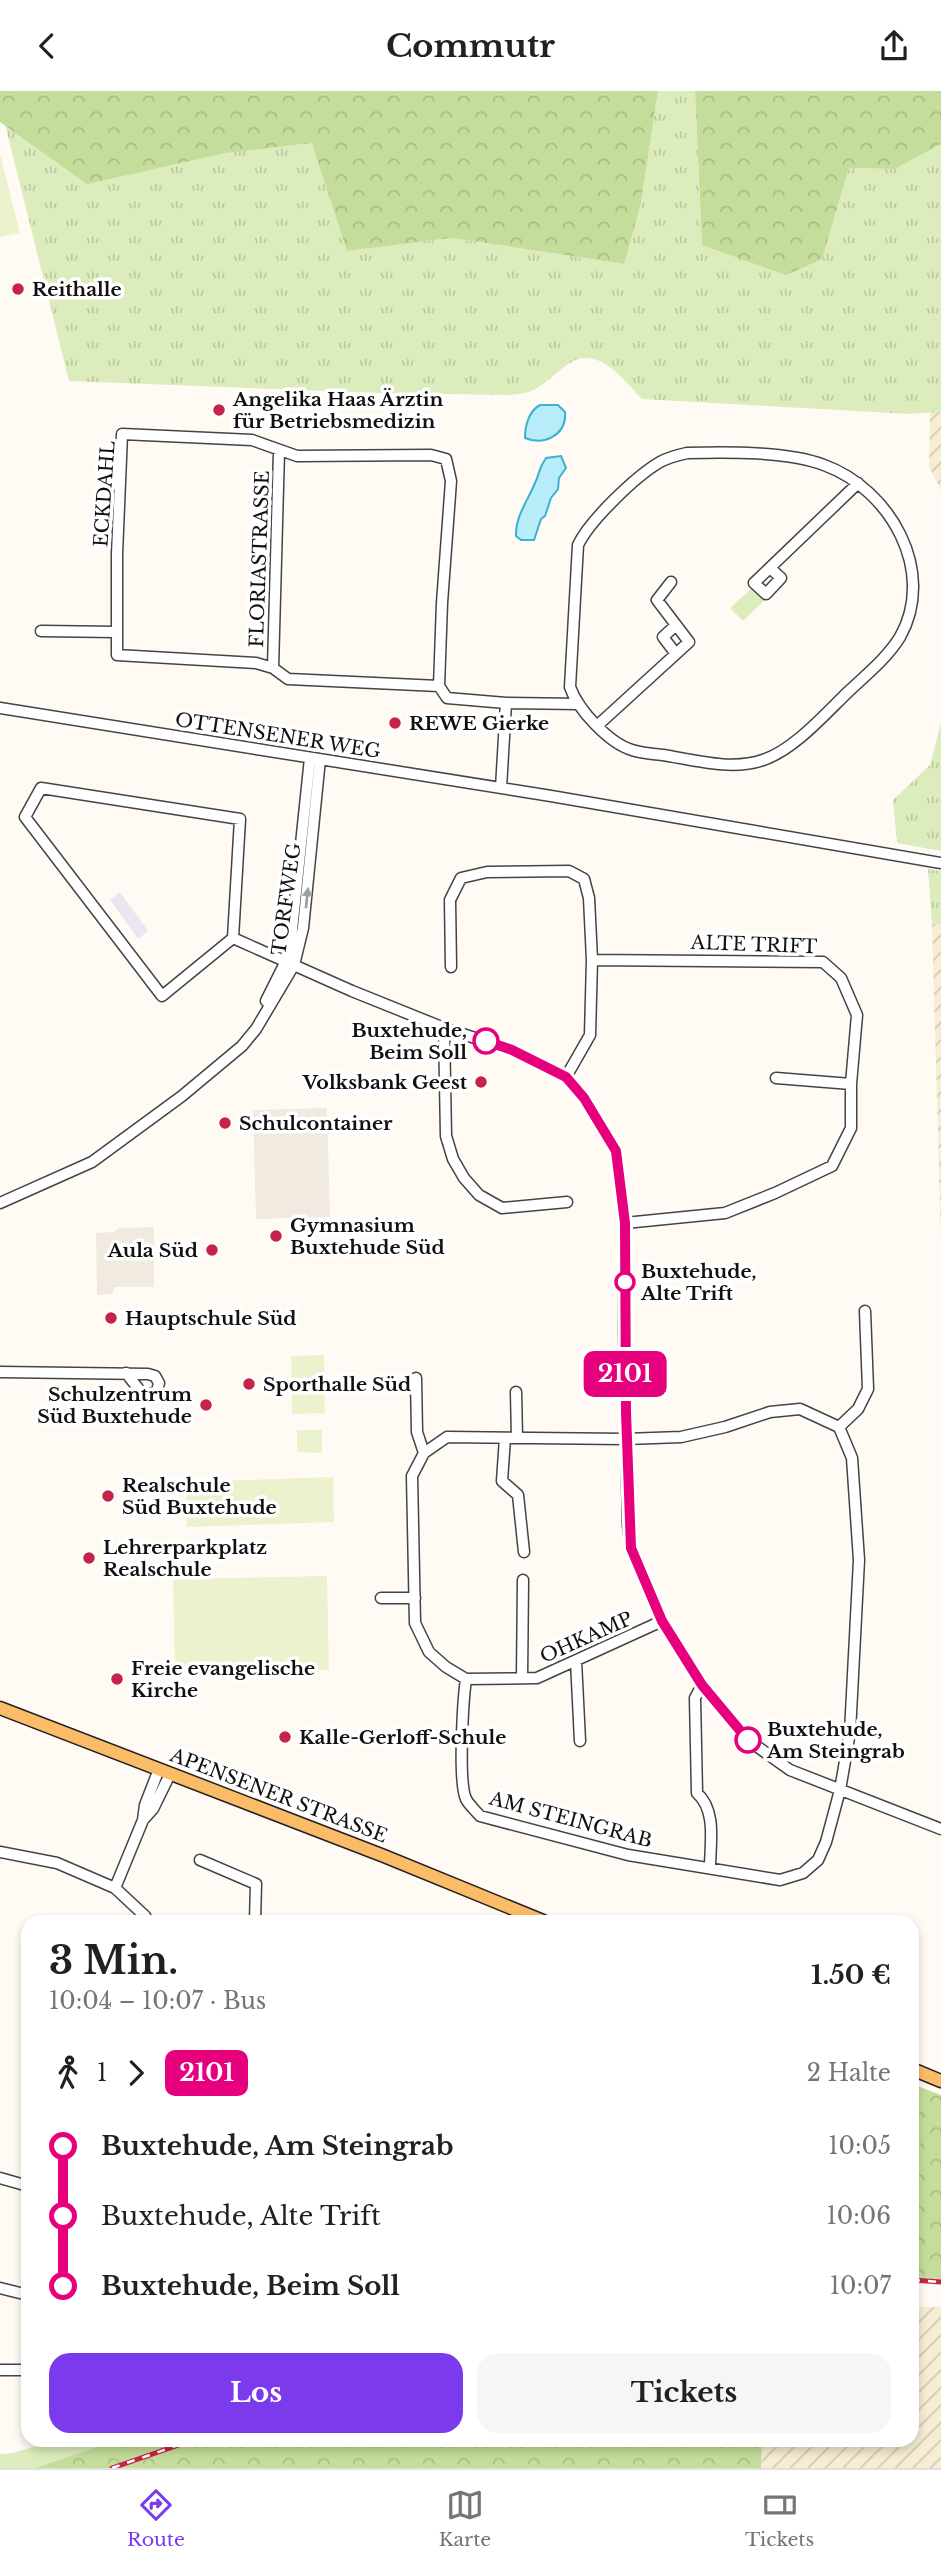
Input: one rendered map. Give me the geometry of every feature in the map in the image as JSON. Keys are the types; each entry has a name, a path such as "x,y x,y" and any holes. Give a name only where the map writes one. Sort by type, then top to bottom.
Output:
{"main road":[{"name":"APENSENER STRASSE","path":"0,1708 527,1915"},
{"path":"919,2072 941,2081"}],"street":[{"name":"ECKDAHL","path":"439,686 288,679 273,668 256,663 117,655 117,554 122,434 252,440 297,456 431,455 446,459 451,481 439,686 447,698 506,703"},
{"name":"FLORIASTRASSE","path":"273,668 279,451"},
{"path":"687,453 750,454 822,464 844,473 858,483 883,507 908,549 914,586 912,603 900,636 882,661 777,754 747,764 727,764 631,750 612,741 579,704 570,687 578,545 584,532 661,461 687,453"},
{"path":"770,568 781,578 766,594 754,583 858,483"},
{"path":"597,725 690,642 657,600 671,582"},
{"path":"676,625 663,637 676,654"},
{"path":"41,631 117,632"},
{"path":"501,788 506,703 579,704"},
{"name":"OTTENSENER WEG","path":"0,708 551,796 941,863"},
{"name":"TORFWEG","path":"0,1203 92,1162 182,1096 223,1062 253,1023 290,963 315,758"},
{"path":"41,788 240,819 233,938 162,996 25,817 41,788"},
{"path":"451,967 450,900 461,878 487,872 569,871 584,879 589,898 592,960 590,1035 566,1077"},
{"path":"233,938 444,1028 512,1050 566,1077 584,1098 616,1151 625,1223 626,1439 631,1548 662,1621 702,1685 748,1740 790,1770 941,1829"},
{"name":"ALTE TRIFT","path":"592,960 823,962 841,978 857,1015 851,1084 851,1128 832,1166 725,1213 625,1223"},
{"path":"444,1028 446,1136 453,1159 464,1178 479,1195 502,1208 567,1202"},
{"path":"776,1078 851,1084"},
{"path":"466,1679 429,1652 415,1623 412,1476 424,1453 447,1437 681,1437 725,1427 770,1412 800,1409 839,1427 858,1409 868,1389 865,1311"},
{"path":"0,1371 126,1373"},
{"path":"416,1378 417,1433 424,1453"},
{"path":"516,1392 511,1438 502,1481 518,1495 524,1552"},
{"name":"AM STEINGRAB","path":"466,1679 463,1702 463,1773 466,1799 480,1816 628,1855 780,1880 803,1873 818,1860 826,1842 840,1790 850,1732 859,1560 852,1458 839,1427"},
{"name":"OHKAMP","path":"522,1678 523,1580"},
{"path":"381,1598 415,1598"},
{"name":"OHKAMP","path":"466,1679 537,1678 662,1621"},
{"path":"576,1661 580,1741"},
{"path":"702,1685 695,1698 696,1793 704,1800 710,1816 710,1868"},
{"path":"116,1888 143,1820 145,1805 164,1772"},
{"path":"0,1852 57,1863 116,1888 144,1915"},
{"path":"200,1860 256,1884 255,1915"},
{"path":"0,2178 21,2184"},
{"path":"0,2288 21,2293"},
{"path":"0,2370 21,2370"}],"shaded area":[{"path":"941,412 941,490 929,467 930,413"},
{"path":"120,892 148,931 138,939 110,900"},
{"path":"932,924 941,924 941,1242"},
{"path":"327,1108 330,1217 256,1219 253,1110"},
{"path":"154,1227 154,1287 115,1287 112,1294 97,1295 96,1233 114,1232 118,1228"},
{"path":"919,2307 941,2307 941,2468 761,2468 762,2447 919,2447"}],"green space":[{"path":"0,91 658,91 641,203 624,264 451,238 347,251 312,143 225,153 87,184 0,122"},
{"path":"658,91 695,91 702,245 822,259 849,168 895,169 941,144 941,412 908,414 642,399 609,366 601,361 584,358 570,363 532,390 511,395 377,393 69,381 5,124 65,168 313,143 347,251 451,238 623,264 641,203"},
{"path":"695,91 941,91 941,144 895,169 849,168 822,259 786,275 702,245"},
{"path":"0,154 20,233 0,237"},
{"path":"754,586 766,599 743,621 730,608"},
{"path":"941,723 941,851 897,843 893,800 930,765"},
{"path":"928,869 941,871 941,924 932,924"},
{"path":"324,1355 325,1413 292,1414 291,1356"},
{"path":"297,1430 322,1430 322,1453 297,1452"},
{"path":"333,1477 334,1522 187,1527 185,1482"},
{"path":"327,1576 329,1670 175,1673 173,1579"},
{"path":"919,2087 941,2095 941,2282 919,2280"},
{"path":"33,2447 97,2447 35,2468 0,2468 0,2454"},
{"path":"95,2447 762,2447 761,2468 35,2468"}],"water":[{"path":"540,405 558,405 565,412 562,427 553,437 547,439 540,441 525,438 528,419"},
{"path":"561,456 566,468 559,478 558,489 541,519 534,540 521,540 516,536 516,529 542,465 546,458"}],"railway":[{"path":"919,2280 941,2282"},
{"path":"112,2468 173,2447"}],"bus line":[{"name":"2101","path":"486,1041 512,1050 566,1077 584,1098 616,1151 625,1223 624,1329 628,1525 631,1548 662,1621 702,1685 748,1740"}],"place":[{"name":"Reithalle","path":"18,289"},
{"name":"Angelika Haas Ärztin für Betriebsmedizin","path":"219,410"},
{"name":"REWE Gierke","path":"395,723"},
{"name":"Buxtehude, Beim Soll","path":"486,1041"},
{"name":"Volksbank Geest","path":"481,1082"},
{"name":"Schulcontainer","path":"225,1123"},
{"name":"Gymnasium Buxtehude Süd","path":"276,1236"},
{"name":"Aula Süd","path":"212,1250"},
{"name":"Buxtehude, Alte Trift","path":"625,1282"},
{"name":"Hauptschule Süd","path":"111,1318"},
{"name":"Sporthalle Süd","path":"249,1384"},
{"name":"Schulzentrum Süd Buxtehude","path":"206,1405"},
{"name":"Realschule Süd Buxtehude","path":"108,1496"},
{"name":"Lehrerparkplatz Realschule","path":"89,1558"},
{"name":"Freie evangelische Kirche","path":"117,1679"},
{"name":"Kalle-Gerloff-Schule","path":"285,1737"},
{"name":"Buxtehude, Am Steingrab","path":"748,1740"}]}
